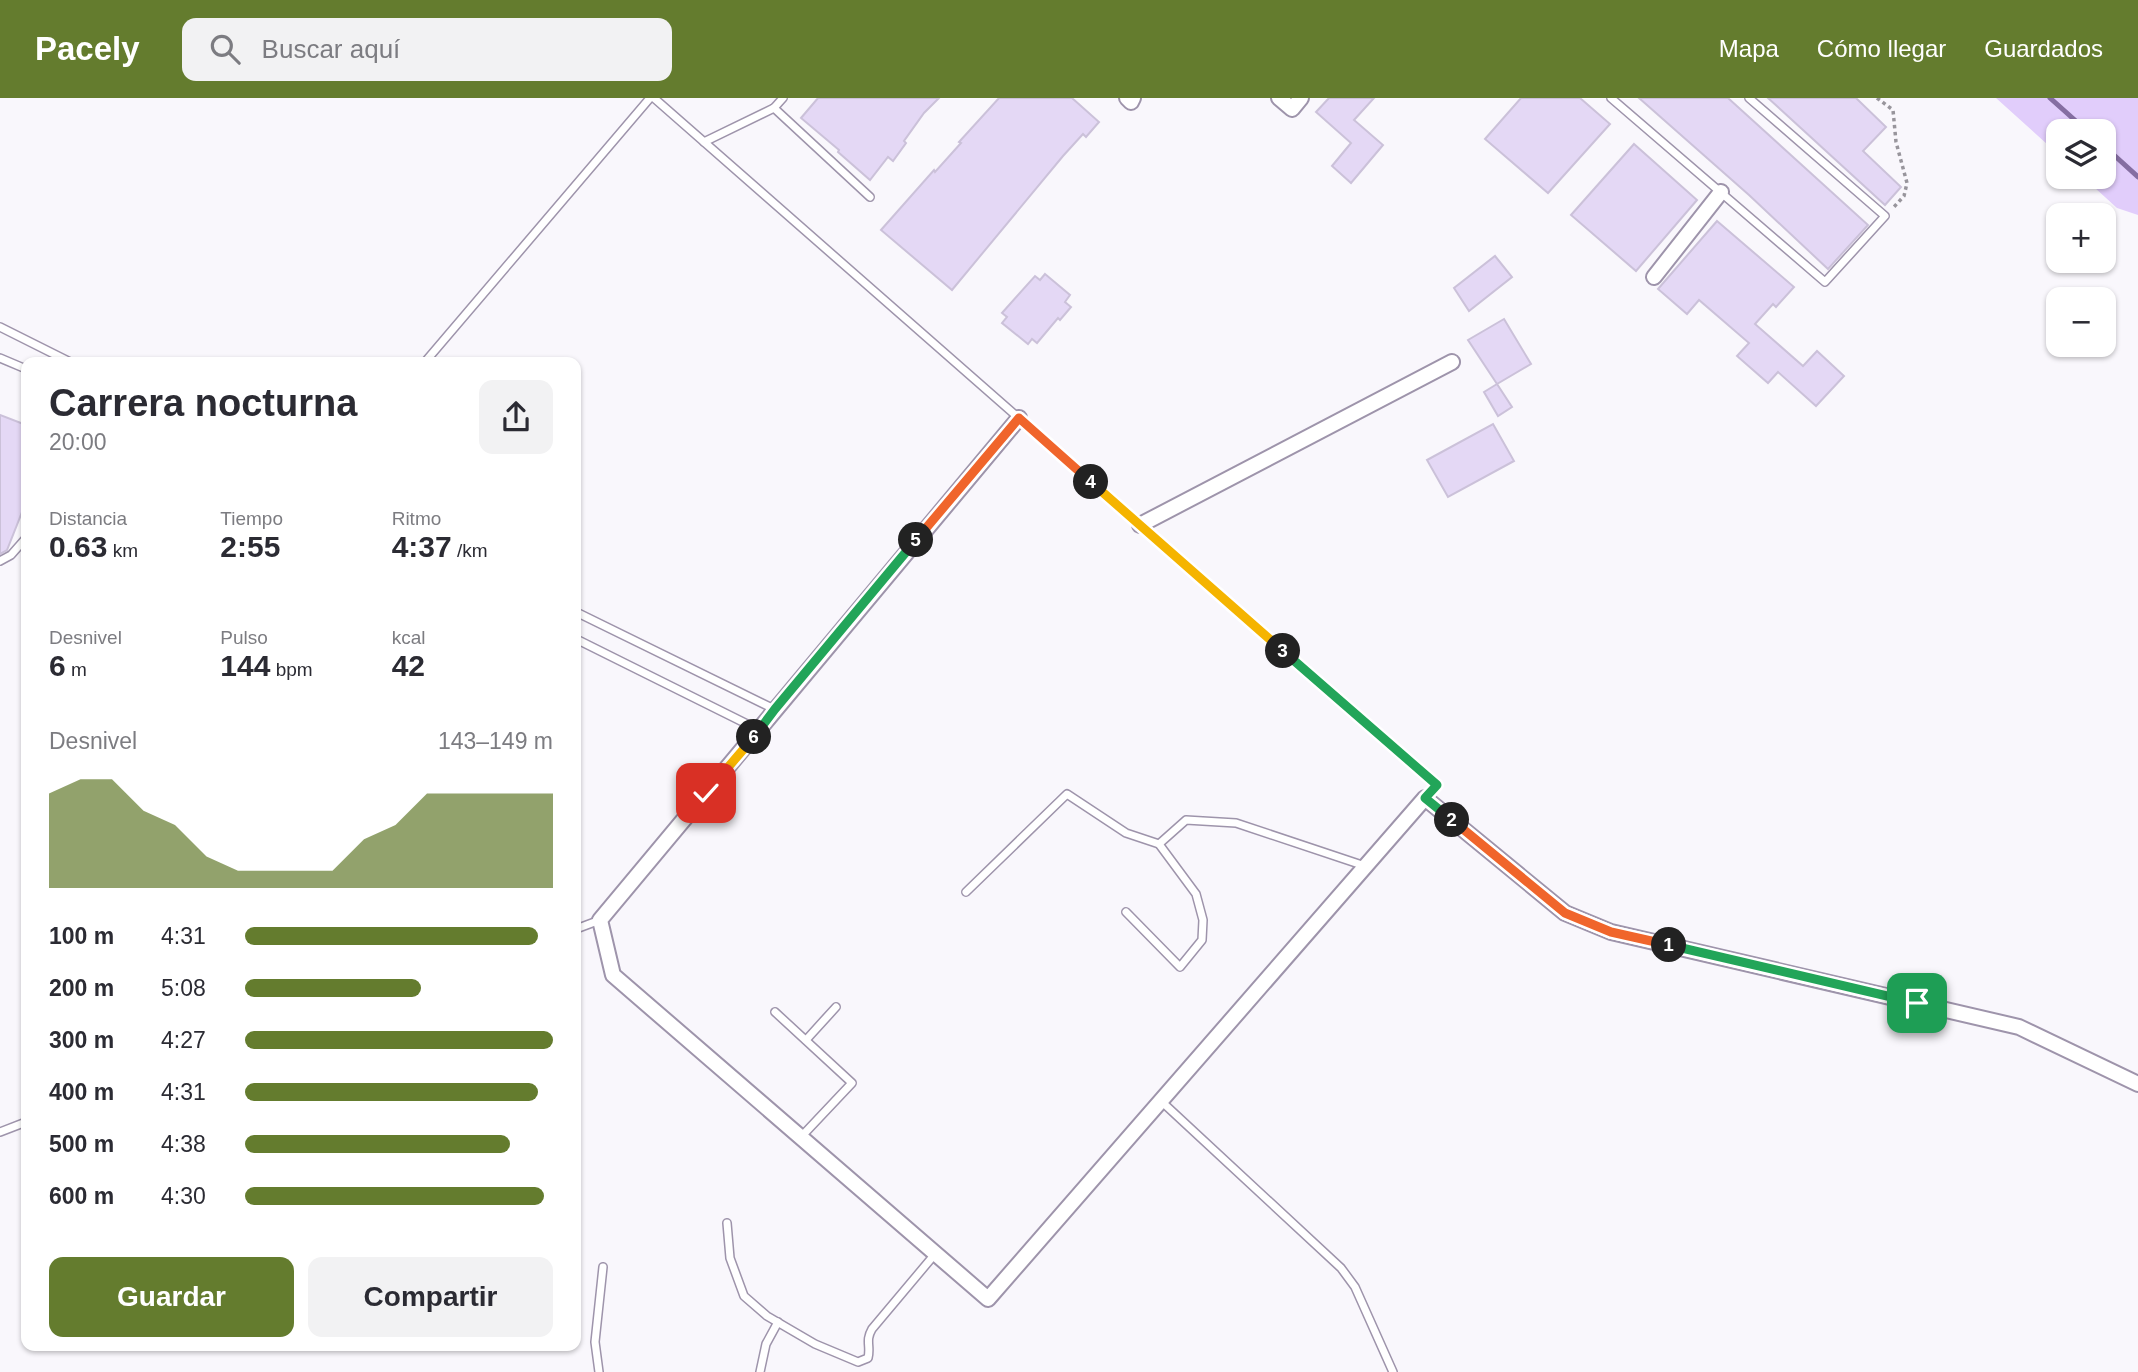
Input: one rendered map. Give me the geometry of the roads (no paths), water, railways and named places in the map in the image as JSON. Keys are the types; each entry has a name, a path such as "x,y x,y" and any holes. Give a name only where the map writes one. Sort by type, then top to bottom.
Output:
{"street":[{"path":"1127,98 1131,102 1133,98"},
{"path":"1279,98 1292,109 1301,98"},
{"path":"1654,277 1721,192"},
{"path":"1140,525 1452,362"},
{"path":"1019,418 600,920 613,975 988,1299 1425,798 1565,913 1611,932 2019,1027 2138,1084"}],"lane":[{"path":"429,357 652,98 1437,785 1425,798"},
{"path":"704,142 774,108 783,98"},
{"path":"1611,98 1825,282 1885,216 1749,98"},
{"path":"774,108 870,197"},
{"path":"0,327 60,357"},
{"path":"0,358 21,367"},
{"path":"0,561 11,555 21,544"},
{"path":"581,614 775,709"},
{"path":"581,641 760,730"},
{"path":"966,892 1067,794 1126,833 1159,844 1196,894 1203,920 1202,940 1180,967 1126,912"},
{"path":"1159,844 1186,820 1236,824 1366,866"},
{"path":"581,927 600,920"},
{"path":"806,1040 836,1007"},
{"path":"775,1012 852,1083 801,1137"},
{"path":"1161,1101 1341,1268 1355,1287 1394,1372"},
{"path":"0,1132 21,1124"},
{"path":"727,1223 730,1258 744,1296 767,1316 815,1344 858,1362 868,1359 867,1338 872,1329 936,1253"},
{"path":"599,1372 595,1342 603,1267"},
{"path":"760,1372 766,1344 778,1322"}],"waterway":[{"path":"2050,98 2074,119"},
{"path":"2116,157 2138,177"}]}
